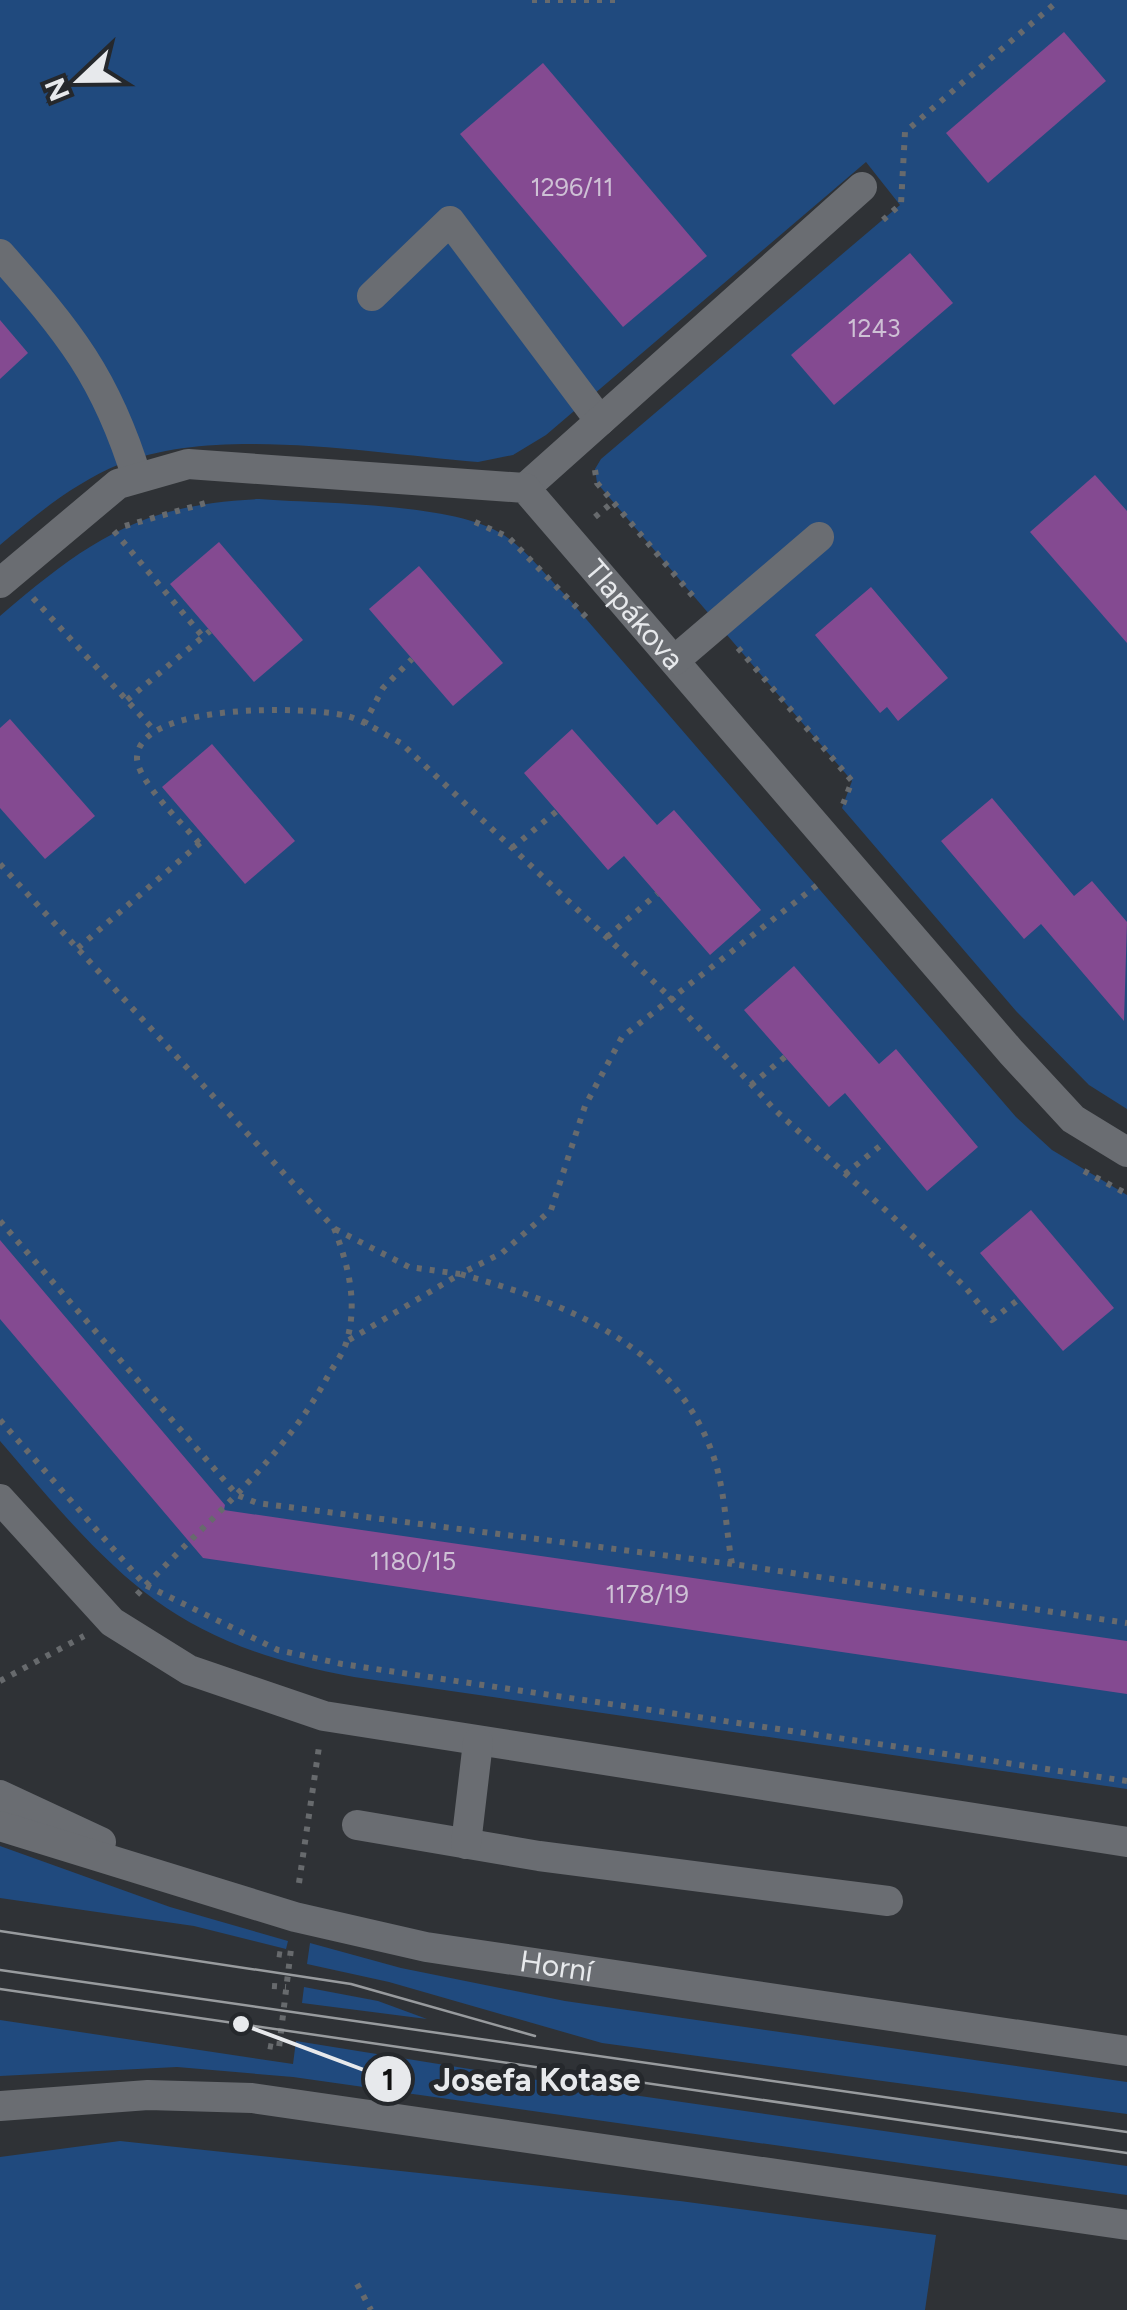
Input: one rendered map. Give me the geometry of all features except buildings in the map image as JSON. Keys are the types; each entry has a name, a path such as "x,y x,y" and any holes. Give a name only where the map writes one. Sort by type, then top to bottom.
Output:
{"street":[{"path":"0,583 118,484 188,464 525,488 862,187"},
{"path":"372,296 450,221 600,421"},
{"path":"0,254 72,335 118,414 137,478"},
{"name":"Tlapákova","path":"525,488 1073,1119 1127,1152"},
{"path":"675,660 819,537"},
{"path":"0,1499 112,1622 190,1670 324,1716 1127,1842"},
{"path":"466,1844 478,1742"},
{"path":"0,1795 48,1820 294,1919"},
{"path":"357,1825 466,1844 888,1900"},
{"name":"Horní","path":"0,1826 294,1919 426,1947 1127,2051"},
{"path":"0,2106 148,2094 252,2098 1127,2225"}],"path":[{"path":"532,0 615,0"},
{"path":"104,536 173,509 216,501"},
{"path":"462,518 508,537 594,626"},
{"path":"114,531 207,635 127,700"},
{"path":"41,583 29,594 154,730"},
{"path":"364,724 382,688 412,660"},
{"path":"78,949 203,841 145,780 137,760 141,744 154,730 182,719 286,708 349,716 402,743 672,999 751,1085 966,1288 992,1320 1020,1299"},
{"path":"512,848 557,811"},
{"path":"0,864 334,1228 409,1268 460,1274 528,1292 616,1333 677,1386 715,1459 732,1564"},
{"path":"348,1341 502,1253 551,1210 585,1106 622,1037 828,876"},
{"path":"606,936 657,894"},
{"path":"751,1085 785,1058"},
{"path":"845,1174 885,1142"},
{"path":"1078,1166 1127,1194"},
{"path":"0,1221 237,1495 257,1503 732,1564 1127,1623"},
{"path":"0,1681 112,1622 187,1539 237,1495 310,1411 348,1341 351,1271 334,1228"},
{"path":"0,1420 145,1585 278,1650 342,1664 1127,1782"},
{"path":"268,2046 279,2048 324,1716"},
{"path":"276,1954 290,1956"},
{"path":"272,1986 286,1987"},
{"path":"357,2284 372,2310"}],"shaded area":[{"path":"0,0 1127,0 1127,1109 1089,1085 1016,1011 842,808 852,781 597,483 595,469 601,459 900,205 866,162 546,435 513,455 478,462 249,444 160,452 120,464 87,480 0,545"},
{"path":"259,499 425,511 487,526 516,544 568,598 1016,1117 1052,1150 1127,1195 1127,1789 354,1677 291,1663 192,1624 152,1598 79,1531 0,1441 0,616 61,567 118,531 181,509"},
{"path":"0,1846 170,1907 288,1941 286,1949 194,1926 0,1898"},
{"path":"310,1943 401,1968 565,2001 1127,2082 1127,2114 602,2043 389,1982 307,1964"},
{"path":"304,1987 378,2001 427,2019 302,2003"},
{"path":"0,2020 293,2064 296,2041 612,2092 1127,2166 1127,2195 293,2077 177,2067 0,2076"},
{"path":"120,2141 680,2201 936,2235 925,2310 0,2310 0,2157"}],"tram line":[{"path":"0,1931 351,1984 535,2036"},
{"path":"0,1970 1127,2132"},
{"path":"0,1989 1127,2153"}],"place":[{"name":"Josefa Kotase","path":"241,2024"}]}
